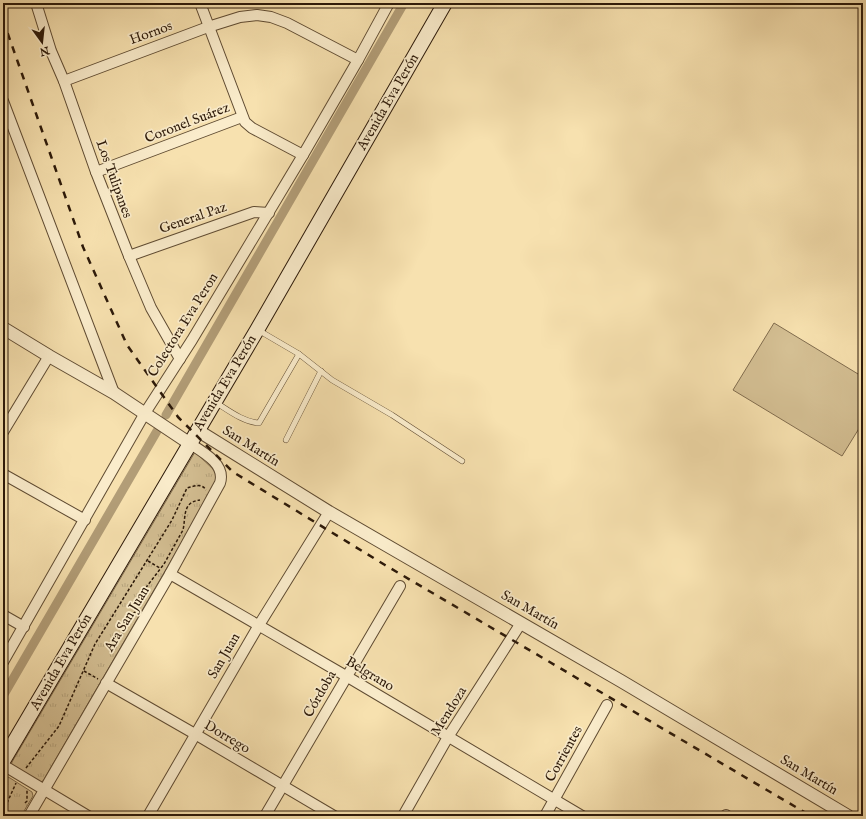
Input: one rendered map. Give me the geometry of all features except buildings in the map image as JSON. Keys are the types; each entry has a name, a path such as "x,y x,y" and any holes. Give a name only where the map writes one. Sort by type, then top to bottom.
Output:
{"main road":[{"name":"Avenida Eva Perón","path":"3,761 189,443 257,330 445,3"}],"street":[{"name":"Los Tulipanes","path":"36,3 51,51 64,81 96,172 129,256 151,308 180,359"},
{"path":"200,3 242,117"},
{"name":"Colectora Eva Peron","path":"3,662 145,413 180,359 303,155 389,3"},
{"name":"Hornos","path":"64,81 208,27 240,17 257,15 271,17 287,23 358,60"},
{"path":"3,103 114,393"},
{"name":"Coronel Suárez","path":"96,172 242,117 252,128 303,155"},
{"name":"General Paz","path":"129,256 254,212 268,213"},
{"path":"3,328 114,393 189,443"},
{"path":"3,432 49,356"},
{"name":"San Martín","path":"197,430 329,512 635,688 848,816"},
{"name":"Ara San Juan","path":"25,813 44,790 170,574 220,483 222,477 218,466 207,455 189,443"},
{"path":"3,474 85,520"},
{"name":"San Juan","path":"148,816 259,625 329,512"},
{"name":"Belgrano","path":"170,574 582,816"},
{"name":"Córdoba","path":"265,816 400,586"},
{"path":"3,615 24,627"},
{"name":"Mendoza","path":"403,816 448,737 521,623"},
{"name":"Dorrego","path":"106,683 334,816"},
{"name":"Corrientes","path":"545,816 607,705"},
{"path":"3,765 88,816"}],"lane":[{"path":"257,330 299,354 332,380 392,414 462,461"},
{"path":"215,401 231,412 253,423 259,423 299,354"},
{"path":"286,440 321,371"}],"path":[{"path":"3,812 16,784 23,773 60,726 96,644 172,520 187,488 200,485 204,486 207,492"},
{"path":"115,649 130,616 136,612 140,606 141,594 160,569 183,530 184,514 186,509 192,502 204,498"},
{"path":"148,561 170,574"},
{"path":"84,671 106,683"},
{"path":"24,806 26,801 26,790 31,782"},
{"path":"18,816 25,813"}],"green space":[{"path":"774,323 863,377 863,422 842,456 733,390"},
{"path":"195,452 215,471 218,477 215,485 43,781 38,783 11,766 12,762"},
{"path":"6,776 32,792 33,796 21,816 3,816 3,778"}],"waterway":[{"path":"166,415 404,3"},
{"path":"3,696 157,431"}],"railway":[{"path":"3,20 83,247 127,345 178,417 233,472 385,565 811,816"}]}
